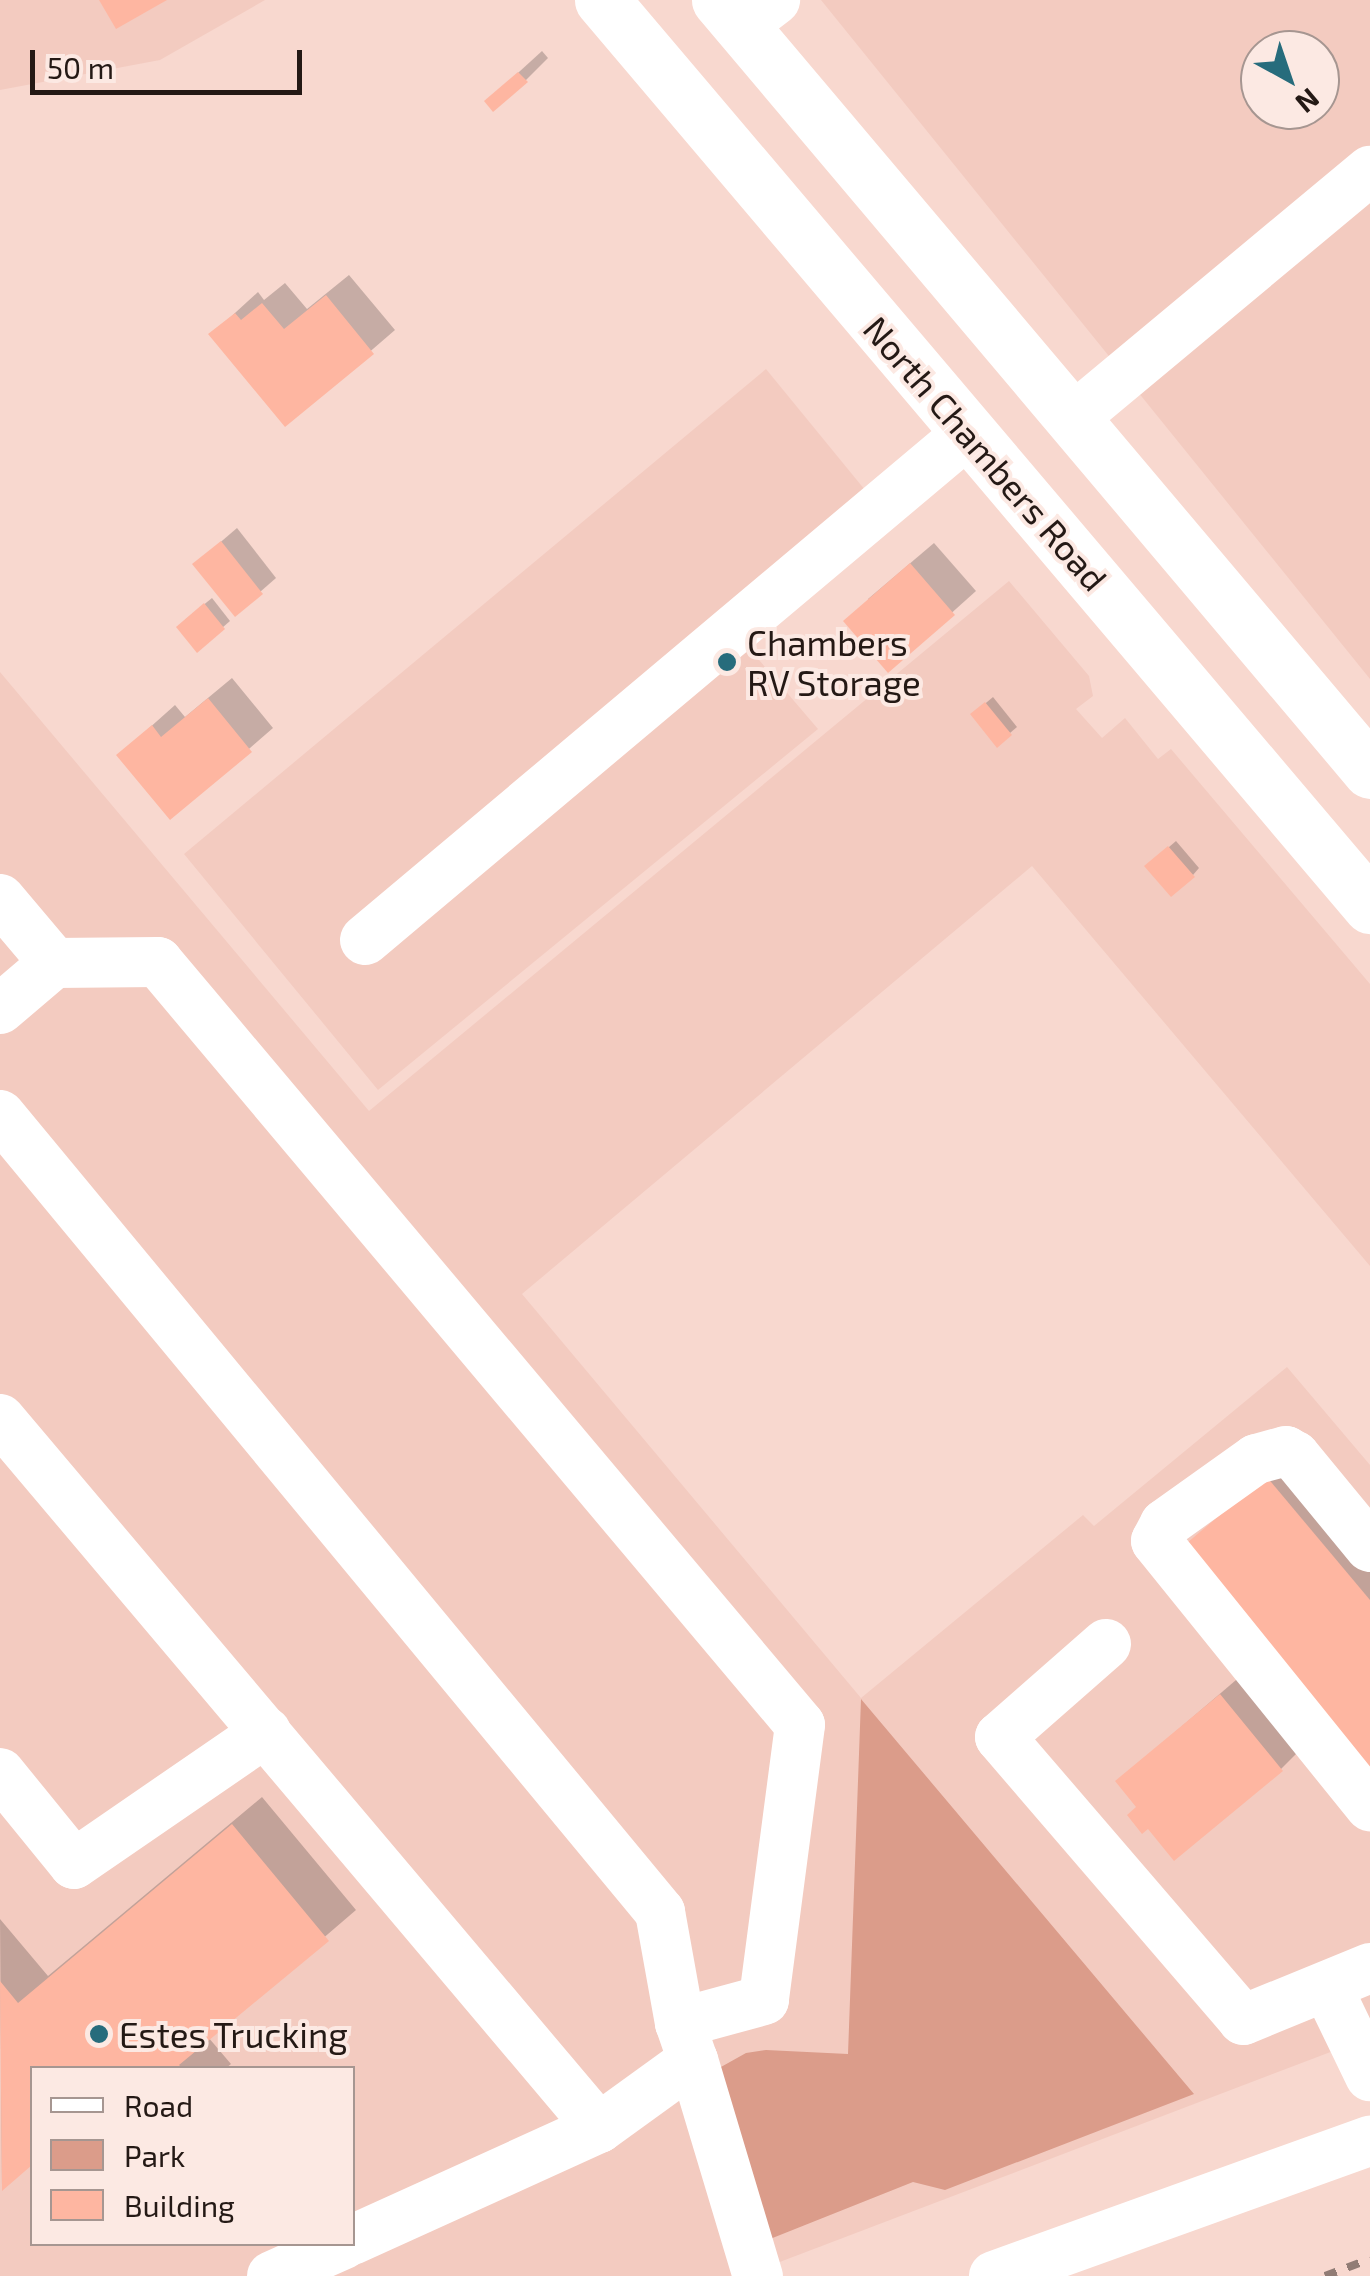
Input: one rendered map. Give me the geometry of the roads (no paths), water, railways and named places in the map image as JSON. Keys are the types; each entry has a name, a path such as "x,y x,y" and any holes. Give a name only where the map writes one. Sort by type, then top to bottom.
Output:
{"main road":[{"name":"North Chambers Road","path":"602,0 1370,906"},
{"path":"745,9 1072,418 1370,771"}],"street":[{"path":"1072,418 1370,172"},
{"path":"365,940 968,433"},
{"path":"0,899 54,963"},
{"path":"0,1009 54,963 158,962 800,1725 764,2000 686,2042 599,2128 355,2239"},
{"path":"0,1115 660,1912 686,2042 758,2276"},
{"path":"0,1419 599,2128"},
{"path":"1370,1547 1295,1456 1286,1451 1256,1459 1165,1524 1156,1541 1370,1806"},
{"path":"1106,1644 1000,1737 1243,2020 1349,1978 1370,2076"},
{"path":"0,1773 74,1864 266,1732"},
{"path":"994,2276 1370,2141"},
{"path":"272,2276 340,2246"}],"railway":[{"path":"1325,2276 1370,2259"}],"place":[{"name":"Chambers RV Storage","path":"727,662"},
{"name":"Estes Trucking","path":"99,2034"}]}
